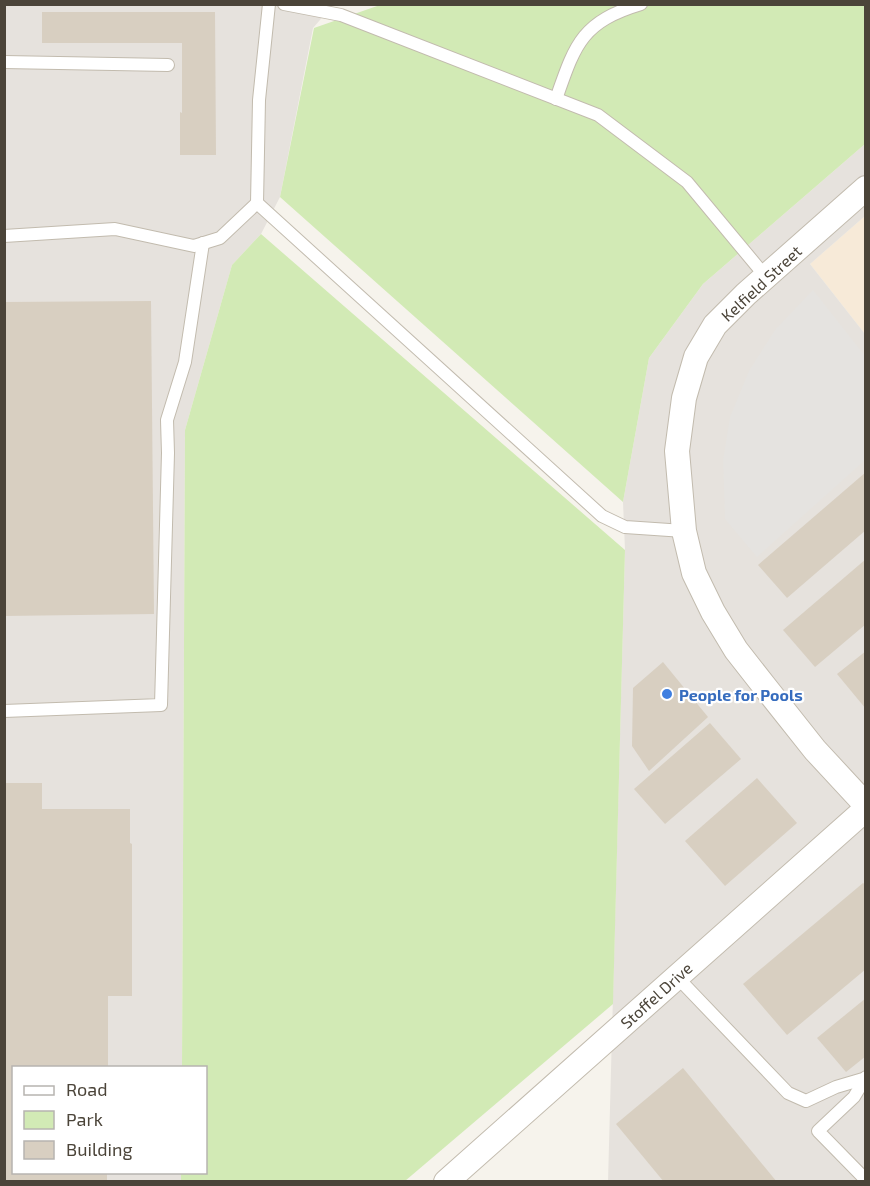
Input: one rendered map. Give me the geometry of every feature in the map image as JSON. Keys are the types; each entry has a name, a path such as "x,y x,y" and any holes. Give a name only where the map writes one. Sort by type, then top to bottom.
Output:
{"street":[{"name":"Kelfield Street","path":"866,188 715,325 696,357 684,398 677,451 684,531 694,573 713,612 736,650 815,750 866,807"},
{"name":"Stoffel Drive","path":"446,1182 866,807"}],"lane":[{"path":"4,236 116,229 194,246 220,238 257,203 259,100 269,4"},
{"path":"284,4 341,15 598,115 687,182 766,277"},
{"path":"556,99 571,57 584,36 616,9 641,4"},
{"path":"4,62 168,66"},
{"path":"257,203 602,516 625,527 684,531"},
{"path":"4,711 161,705 167,420 185,362 203,243"},
{"path":"677,976 788,1093 806,1101 836,1086 864,1078"},
{"path":"864,1078 854,1097 819,1131 866,1180"}],"shaded area":[{"path":"5,5 333,5 313,28 280,197 261,234 232,265 185,430 182,1066 12,1066 12,1174 181,1174 181,1181 5,1182"},
{"path":"865,144 865,216 810,264 865,334 865,1181 608,1182 625,550 623,502 649,358 703,284"},
{"path":"865,216 865,334 810,264"},
{"path":"813,290 865,356 865,460 757,557 725,519 723,460 730,417 749,371 775,330"}],"green space":[{"path":"380,5 865,5 865,144 703,284 649,358 623,502 280,197 314,28"},
{"path":"261,234 625,550 613,1004 405,1181 181,1181 181,1174 207,1174 207,1066 182,1066 185,430 232,265"}],"building":[{"path":"42,12 215,12 216,155 180,155 182,43 42,43"},
{"path":"151,301 154,614 4,616 4,302"},
{"path":"866,472 866,530 787,598 758,565"},
{"path":"866,559 866,624 815,667 783,630"},
{"path":"866,651 866,709 837,674"},
{"path":"663,662 708,717 649,771 632,746 633,688"},
{"path":"710,723 741,759 665,824 634,789"},
{"path":"757,778 797,823 725,886 685,841"},
{"path":"4,783 42,783 42,809 130,809 132,996 108,996 108,1066 12,1066 12,1174 107,1174 107,1182 4,1182"},
{"path":"863,883 866,885 866,969 787,1035 743,984"},
{"path":"866,998 866,1056 846,1072 817,1038"},
{"path":"683,1068 777,1182 664,1182 616,1124"}],"place":[{"name":"People for Pools","path":"667,694"}]}
